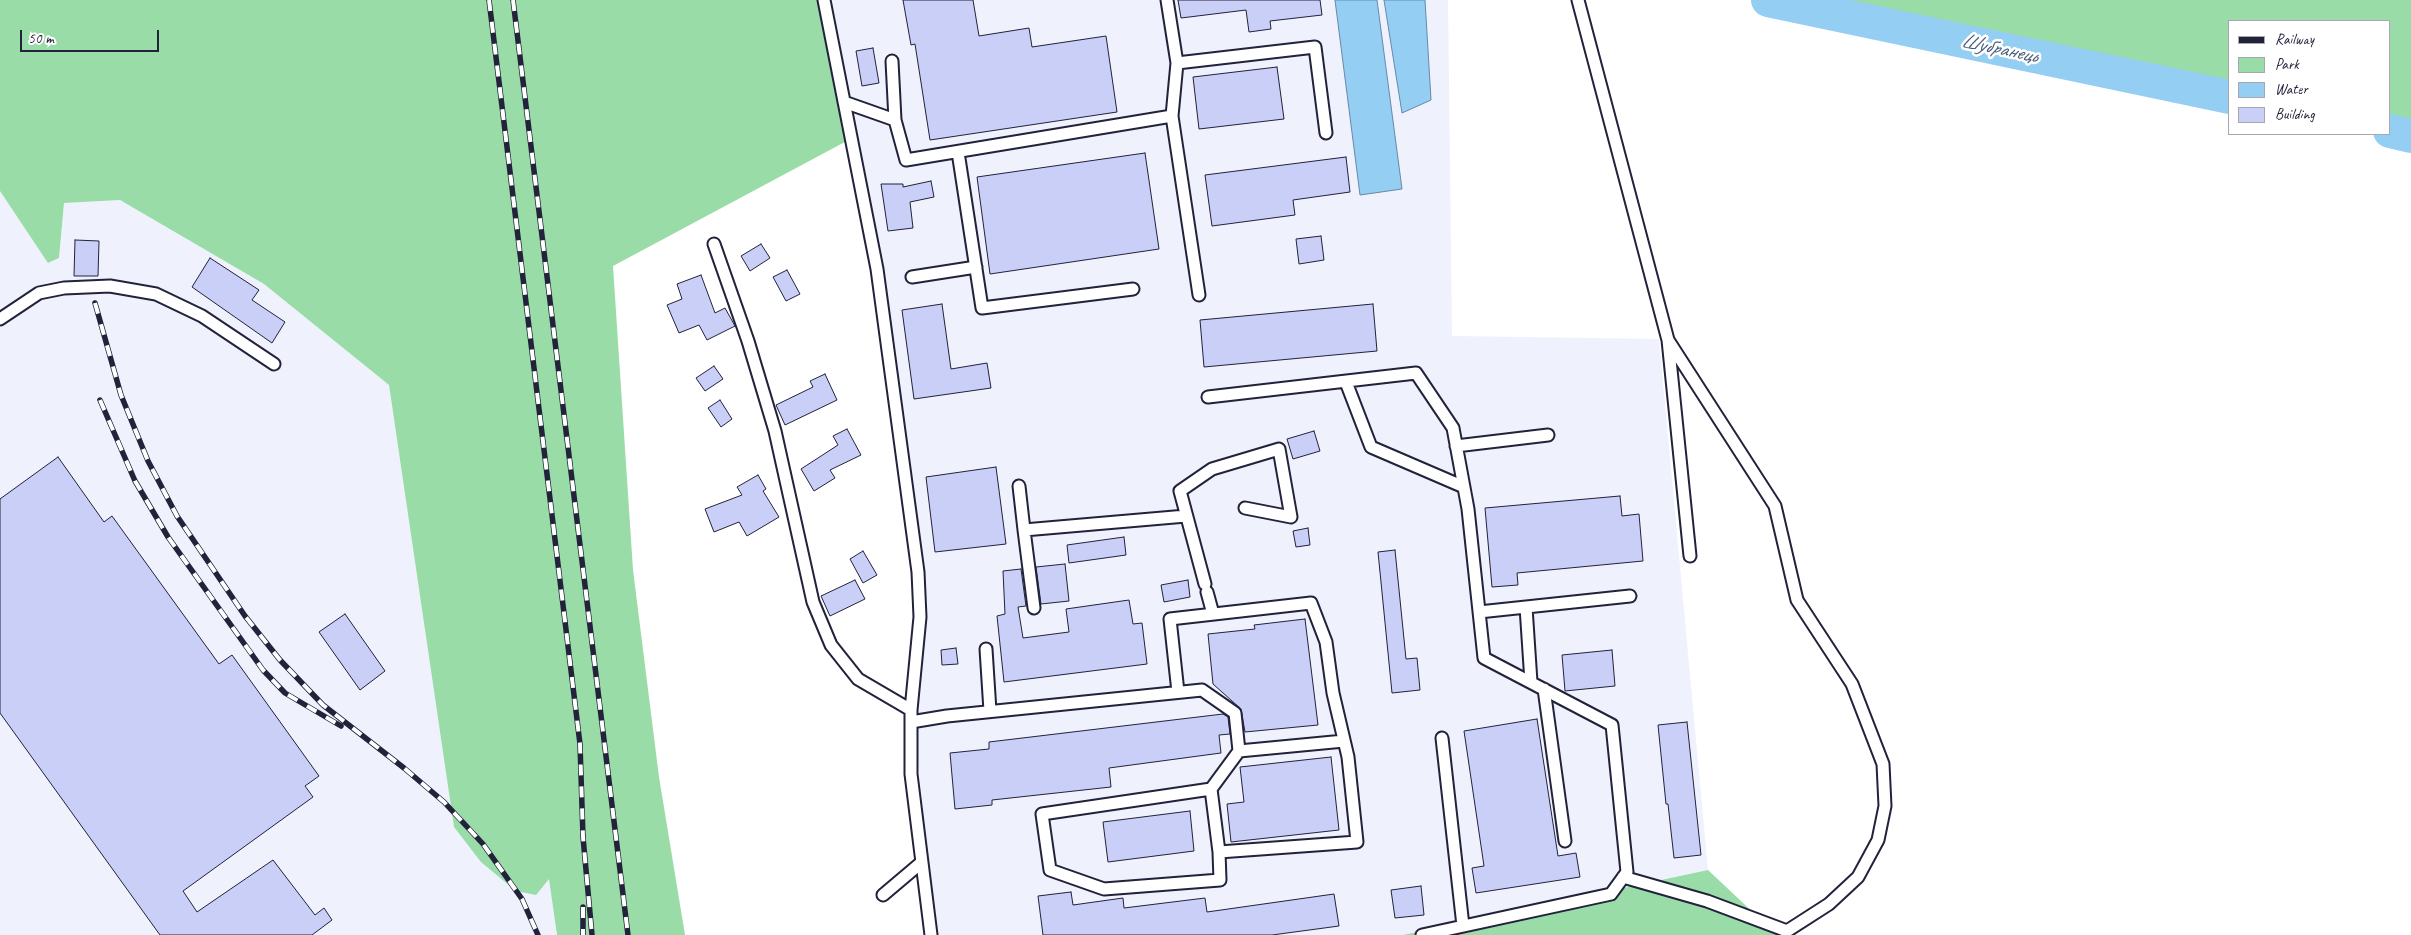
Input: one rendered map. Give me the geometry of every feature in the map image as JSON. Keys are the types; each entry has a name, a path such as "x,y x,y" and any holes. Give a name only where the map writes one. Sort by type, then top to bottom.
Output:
{"lane":[{"path":"824,0 877,269 918,572 920,616 911,710 911,774 931,935"},
{"path":"1167,0 1177,63 1172,116 1199,295"},
{"path":"1578,0 1668,340 1690,556"},
{"path":"1177,63 1315,47 1326,133"},
{"path":"892,61 895,120 906,160 1172,116"},
{"path":"844,102 895,120"},
{"path":"958,152 982,308 1133,289"},
{"path":"714,244 748,341 775,431 790,504 816,611 831,645 858,679 911,710"},
{"path":"912,277 976,267"},
{"path":"0,319 39,293 64,288 110,286 156,294 202,316 274,364"},
{"path":"1623,877 1707,900 1787,931 1829,904 1858,877 1878,840 1885,806 1883,764 1852,684 1798,600 1775,506 1668,340"},
{"path":"1208,398 1416,373 1453,428 1464,487 1484,658 1612,725 1627,872 1612,894 1422,935"},
{"path":"1346,382 1371,447 1464,487"},
{"path":"1456,446 1548,435"},
{"path":"1213,614 1180,491 1212,469 1279,450 1291,518 1245,508"},
{"path":"1018,486 1034,608"},
{"path":"1024,530 1186,516"},
{"path":"1479,612 1630,596"},
{"path":"1178,692 1170,619 1311,603 1326,642 1333,693 1348,757 1357,842 1218,852"},
{"path":"1526,607 1531,682"},
{"path":"986,649 990,711"},
{"path":"1544,689 1565,841"},
{"path":"911,722 990,711 1202,690 1235,713 1239,751 1211,788 1220,880 1104,888 1050,870 1042,814 1211,788"},
{"path":"1442,738 1463,926"},
{"path":"1239,751 1344,741"},
{"path":"883,895 922,862"}],"shaded area":[{"path":"829,0 1448,0 1452,336 1659,339 1708,870 1403,935 935,935 915,729 923,573"},
{"path":"0,191 49,263 59,258 64,203 120,200 264,284 389,385 454,827 549,878 557,935 0,935"}],"green space":[{"path":"0,0 829,0 856,136 613,266 633,570 659,777 685,935 557,935 549,879 536,895 516,891 481,862 454,827 389,385 264,284 120,200 64,203 59,258 48,263 0,191"},
{"path":"1775,0 2411,0 2411,142 2378,135 2391,135 2391,20 2228,20 2228,101"},
{"path":"1708,870 1777,935 1403,935"}],"water":[{"path":"1335,0 1377,0 1402,189 1360,195"},
{"path":"1384,0 1425,0 1431,100 1402,113"}],"building":[{"path":"903,0 973,0 979,36 1029,28 1032,47 1106,36 1117,112 930,140 915,44 911,45"},
{"path":"1178,0 1320,0 1322,15 1270,21 1271,29 1249,32 1246,10 1181,18"},
{"path":"873,48 879,83 862,86 856,51"},
{"path":"1277,67 1284,119 1199,129 1193,77"},
{"path":"1145,153 1159,249 990,274 977,177"},
{"path":"1346,157 1350,192 1293,200 1295,215 1212,226 1205,175"},
{"path":"931,181 934,197 910,202 913,228 888,231 881,184 903,184 903,187"},
{"path":"1321,236 1324,260 1299,264 1296,239"},
{"path":"75,240 99,241 98,276 74,276"},
{"path":"761,244 770,258 750,271 741,256"},
{"path":"210,258 259,290 252,300 285,322 272,343 192,287"},
{"path":"787,270 800,294 786,301 773,277"},
{"path":"701,275 715,313 725,308 735,326 707,340 699,325 679,333 667,305 682,299 677,284"},
{"path":"942,304 951,369 987,363 991,388 914,399 902,310"},
{"path":"1373,304 1377,351 1204,367 1200,320"},
{"path":"714,366 723,379 705,391 696,378"},
{"path":"825,374 837,400 785,425 776,405 813,387 810,381"},
{"path":"720,400 732,419 721,427 708,408"},
{"path":"847,429 861,455 830,470 835,478 814,491 801,469 838,445 833,436"},
{"path":"1314,431 1320,451 1293,459 1287,439"},
{"path":"58,457 104,522 112,516 219,664 232,655 319,776 305,786 313,797 183,891 197,912 273,860 315,915 324,908 332,920 312,935 160,935 0,713 0,499"},
{"path":"996,467 1006,544 935,552 926,477"},
{"path":"758,475 766,489 763,491 779,517 747,536 739,522 714,532 705,509 742,495 737,487"},
{"path":"1620,496 1622,516 1639,514 1643,561 1517,573 1518,585 1492,587 1485,508"},
{"path":"1308,528 1310,545 1296,547 1293,531"},
{"path":"1124,537 1126,555 1069,563 1067,545"},
{"path":"1395,550 1406,659 1417,658 1420,690 1392,693 1378,552"},
{"path":"863,551 877,575 863,583 850,559"},
{"path":"1065,564 1069,601 1041,604 1036,567"},
{"path":"1021,569 1026,606 1018,607 1023,638 1069,632 1066,609 1129,600 1133,624 1142,623 1147,664 1004,682 997,616 1005,614 1003,571"},
{"path":"855,580 865,599 830,616 821,596"},
{"path":"1188,580 1190,597 1164,602 1161,585"},
{"path":"345,614 385,671 360,690 319,632"},
{"path":"1305,619 1318,725 1245,732 1241,709 1213,684 1208,634 1255,629 1254,625"},
{"path":"956,648 958,664 942,665 941,650"},
{"path":"1612,650 1615,686 1565,691 1562,655"},
{"path":"1223,714 1228,717 1230,734 1219,735 1221,753 1109,768 1111,787 992,800 992,805 955,809 950,753 989,749 989,742"},
{"path":"1537,719 1558,856 1576,853 1580,877 1476,893 1472,868 1484,866 1464,731"},
{"path":"1687,722 1701,855 1674,858 1658,725"},
{"path":"1331,757 1339,830 1231,842 1227,804 1244,802 1240,767"},
{"path":"1190,811 1194,851 1108,862 1103,822"},
{"path":"1421,886 1424,915 1395,918 1391,890"},
{"path":"1071,892 1073,905 1123,898 1124,908 1205,898 1207,912 1334,894 1339,926 1272,935 1043,935 1038,896"}],"waterway":[{"name":"Шубранець","path":"1768,0 2228,97"},
{"name":"Шубранець","path":"2391,131 2411,136"}],"railway":[{"path":"489,0 580,744 583,837 592,935"},
{"path":"513,0 628,935"},
{"path":"95,303 121,395 148,461 177,516 245,616 280,660 323,705 404,768 444,802 483,844 522,899 538,935"},
{"path":"100,400 135,481 168,537 263,670 285,693 341,726"},
{"path":"583,907 583,935"}]}
